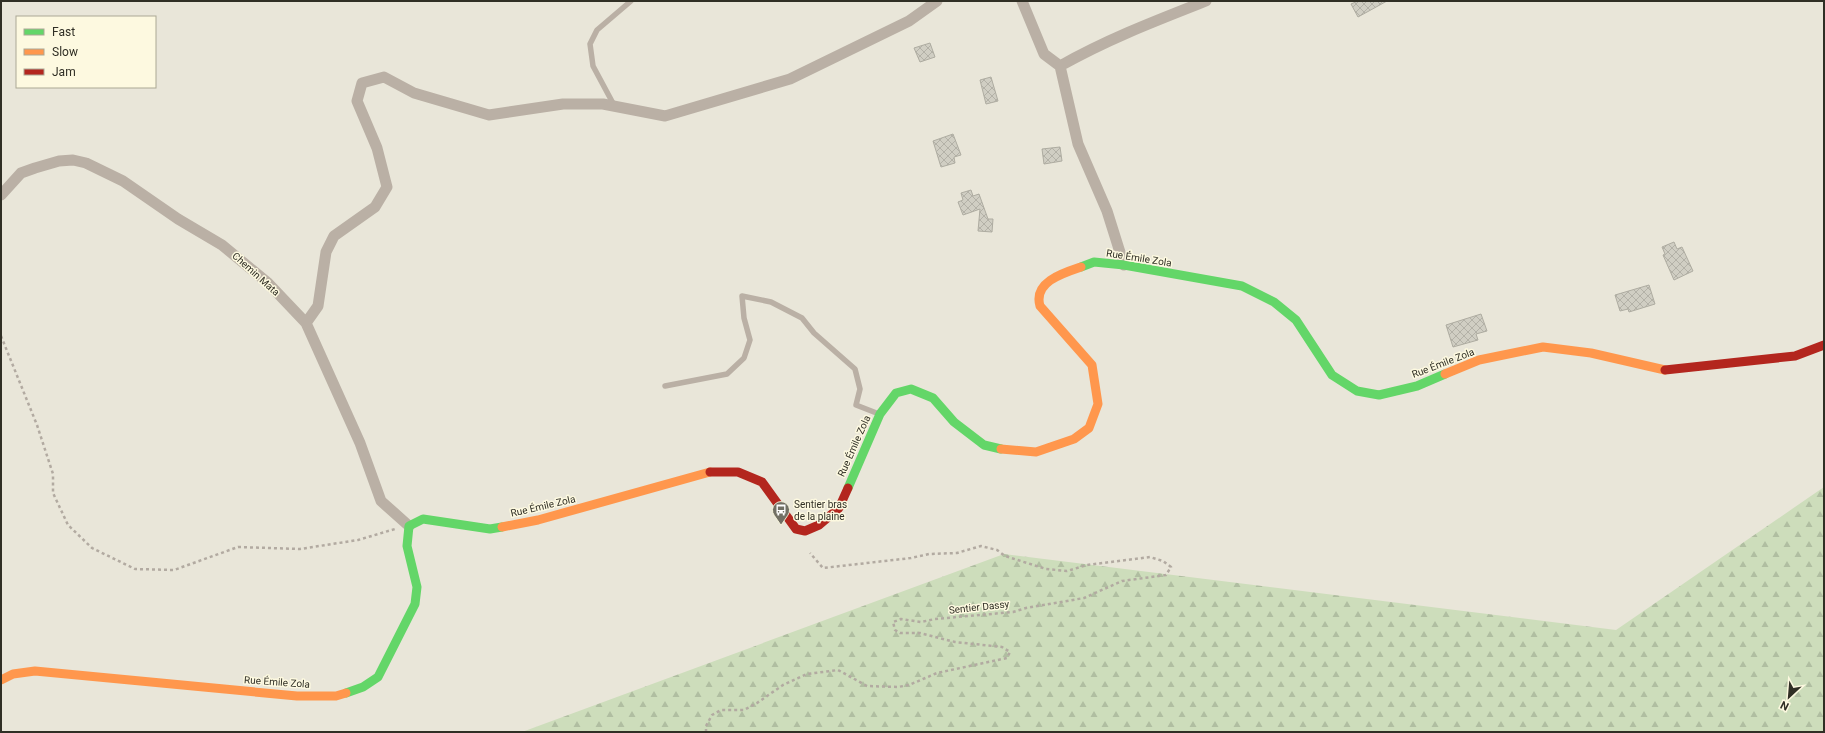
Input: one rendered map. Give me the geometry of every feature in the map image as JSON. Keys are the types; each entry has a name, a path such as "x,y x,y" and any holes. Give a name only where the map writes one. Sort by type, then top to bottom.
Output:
{"main road":[{"name":"Rue Émile Zola","path":"1,680 12,674 35,671 296,696 336,696 363,687 378,677 415,604 417,587 407,546 409,526 423,519 490,529 538,520 710,472 738,472 762,482 796,529 805,531 819,525 839,508 880,414 896,393 911,389 934,398 954,422 984,445 1008,451 1036,452 1074,439 1089,428 1098,404 1092,365 1040,306 1038,299 1040,291 1046,284 1059,275 1094,262 1124,265 1242,286 1274,302 1296,320 1332,375 1357,391 1379,395 1417,386 1479,360 1543,347 1591,353 1661,370 1795,356 1824,345"}],"street":[{"path":"306,322 318,306 326,252 334,236 375,207 387,187 376,148 357,101 362,83 384,77 414,93 489,115 563,104 603,104 665,116 790,79 909,21 937,1"},
{"path":"1022,1 1044,54 1060,66 1078,144 1107,211 1124,265"},
{"path":"1060,66 1097,45 1160,18 1206,1"},
{"name":"Chemin Mata","path":"1,195 21,173 47,163 73,160 98,167 123,181 178,218 222,245 268,283 306,322 360,443 381,501 409,526"}],"lane":[{"path":"616,107 593,66 590,44 597,30 631,1"},
{"path":"665,386 727,374 744,358 750,340 744,318 742,296 771,302 802,318 814,333 855,369 860,388 856,404 880,414"}],"path":[{"path":"1,336 37,426 53,474 53,493 68,525 92,548 135,569 174,570 238,547 300,549 358,540 409,526"},
{"name":"Sentier Dassy","path":"706,732 706,726 712,716 721,710 744,710 783,685 807,674 838,670 868,686 898,687 908,685 937,673 1007,658 1010,652 1002,647 955,642 920,633 900,633 895,630 893,622 901,619 921,622 982,614 996,614 1067,602 1109,588 1122,581 1166,575 1171,567 1163,561 1150,557 1087,565 1066,570 1046,569 1005,556 997,550 981,546 957,553 929,554 911,558 823,568 810,553"}],"green space":[{"path":"1824,487 1824,732 522,732 1004,554 1616,630"}],"building":[{"path":"1358,1 1387,1 1358,17 1351,4"},
{"path":"930,43 935,57 920,62 914,48"},
{"path":"991,77 998,101 986,104 980,80"},
{"path":"953,134 961,155 954,157 955,163 941,167 933,141"},
{"path":"1060,147 1062,161 1044,164 1042,149"},
{"path":"971,190 973,196 979,194 988,219 993,219 992,232 978,231 980,209 963,215 958,202 963,200 961,193"},
{"path":"1674,242 1677,249 1682,247 1693,271 1674,280 1663,255 1665,254 1662,247"},
{"path":"1649,285 1655,304 1629,312 1628,309 1620,311 1615,295"},
{"path":"1481,314 1487,331 1476,334 1478,340 1453,347 1446,325"}],"traffic: fast":[{"path":"1081,267 1094,262 1124,265 1242,286 1274,302 1296,320 1332,375 1357,391 1379,395 1417,386 1445,374"},
{"path":"848,488 880,414 896,393 911,389 933,398 954,422 984,445 1001,449"},
{"path":"346,693 363,687 378,677 415,604 417,587 407,546 409,526 423,519 490,529 502,527"}],"traffic: slow":[{"path":"1001,449 1036,452 1074,439 1089,428 1098,404 1092,365 1040,306 1039,298 1041,291 1051,280 1066,272 1081,267"},
{"path":"1445,374 1479,360 1543,347 1591,353 1665,370"},
{"path":"502,527 538,520 710,472"},
{"path":"1,680 13,674 35,671 297,696 336,696 346,693"}],"traffic: jam":[{"path":"1665,370 1795,356 1824,345"},
{"path":"710,472 738,472 762,482 796,529 805,531 819,525 839,508 848,488"}],"place":[{"name":"Sentier bras de la plaine","path":"781,525"}]}
